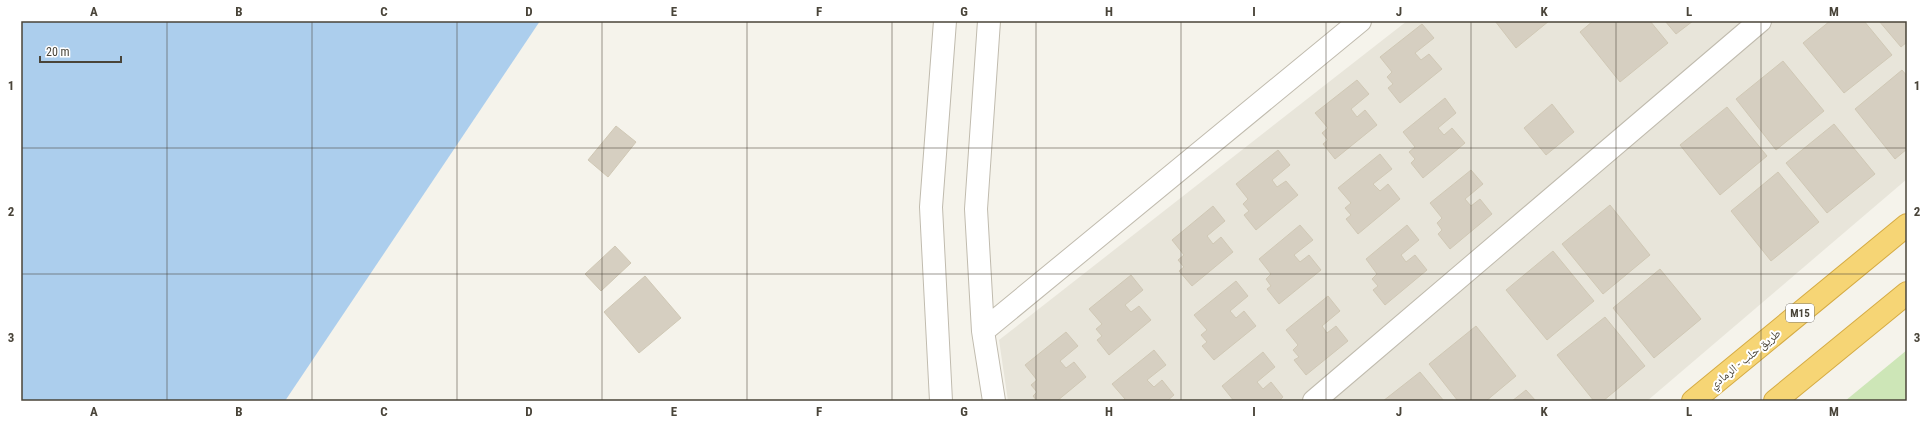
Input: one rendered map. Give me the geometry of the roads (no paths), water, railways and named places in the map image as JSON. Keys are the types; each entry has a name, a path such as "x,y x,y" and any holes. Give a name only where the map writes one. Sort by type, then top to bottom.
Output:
{"highway":[{"name":"طريق حلب - الرمادي","path":"1693,401 1907,225"},
{"path":"1775,401 1907,293"}],"street":[{"path":"941,401 932,207 945,21"},
{"path":"989,21 976,209 983,331 994,401"},
{"path":"983,331 1360,21"},
{"path":"1314,401 1760,21"}],"water":[{"path":"21,21 540,21 285,401 21,401"}]}
